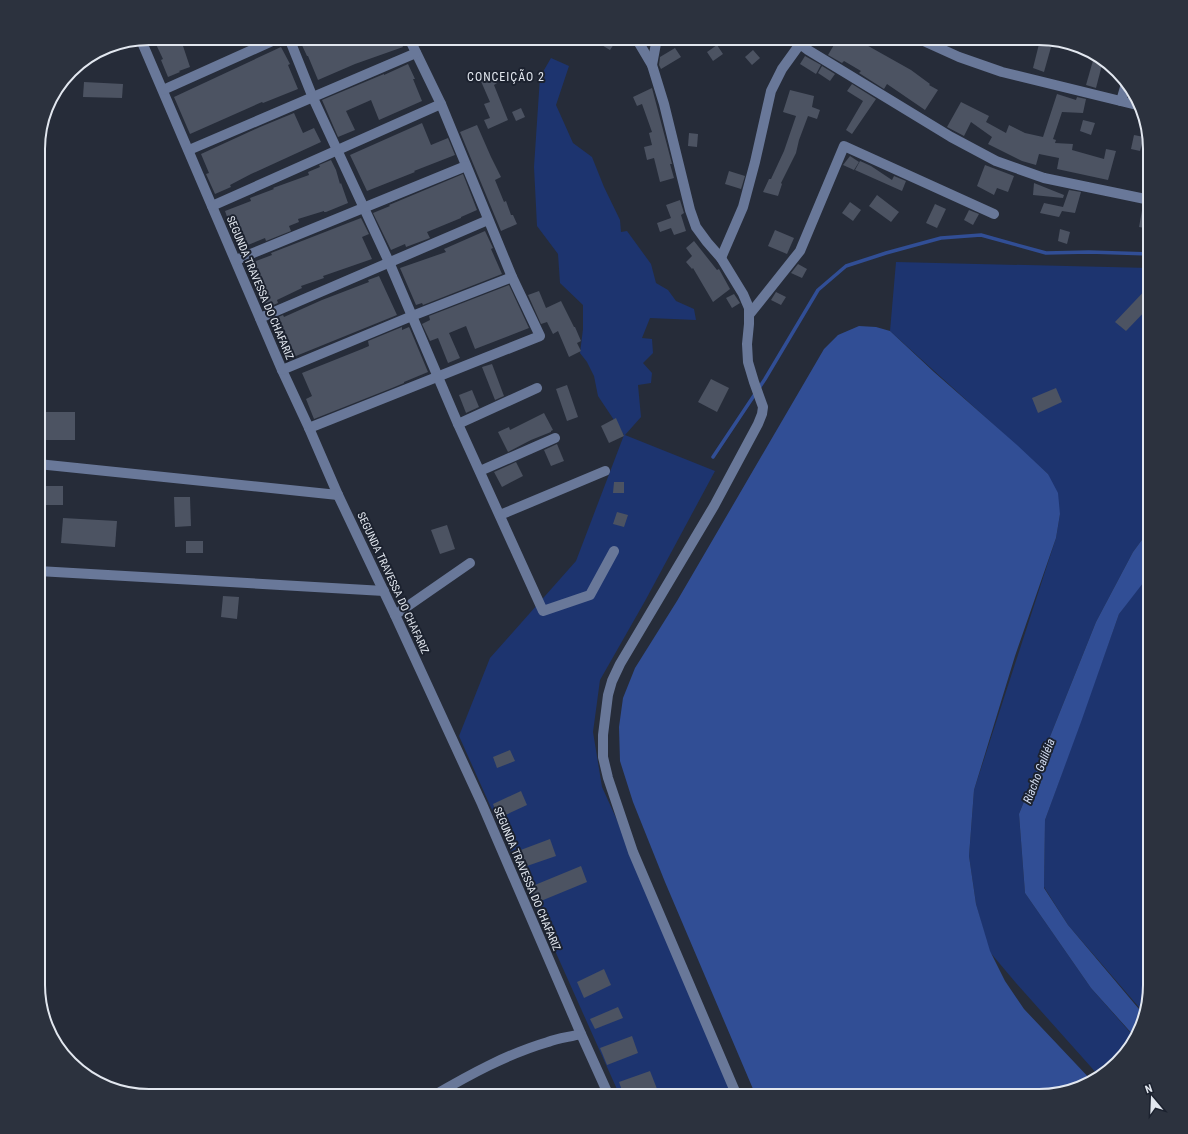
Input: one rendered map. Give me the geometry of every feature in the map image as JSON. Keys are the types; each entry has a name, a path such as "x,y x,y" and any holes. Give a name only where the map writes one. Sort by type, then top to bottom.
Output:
{"street":[{"name":"SEGUNDA TRAVESSA DO CHAFARIZ","path":"144,45 282,370 482,804 606,1089"},
{"path":"163,90 263,45"},
{"path":"292,45 313,98 389,262 458,424 543,611 590,595 614,551"},
{"path":"309,428 540,336 512,277 441,104 412,45"},
{"path":"640,45 652,65 664,104 690,210 696,227 721,258 743,294 749,308 748,362 763,406 758,424 714,506 612,680 608,695 602,735 603,757 608,778 633,852 734,1089"},
{"path":"652,65 656,45"},
{"path":"721,258 743,207 756,162 771,91 782,69 797,45"},
{"path":"803,45 808,50 951,137 996,161 1044,178 1143,199"},
{"path":"932,45 959,57 1002,72 1132,104"},
{"path":"189,150 416,53"},
{"path":"1121,101 1124,90"},
{"path":"212,206 441,104"},
{"path":"749,315 800,251 844,146 994,214"},
{"path":"236,260 466,166"},
{"path":"260,318 488,220"},
{"path":"282,370 412,316 512,277"},
{"path":"458,424 537,388"},
{"path":"480,471 555,438"},
{"path":"45,465 338,494"},
{"path":"500,515 606,471"},
{"path":"395,615 470,563"},
{"path":"45,571 384,591"},
{"path":"445,1089 509,1056 548,1042 581,1034"}],"shaded area":[{"path":"551,58 569,66 556,105 573,143 592,157 604,187 620,220 621,232 627,231 651,264 656,283 668,290 676,301 694,309 696,320 650,318 642,338 652,339 653,353 643,363 652,373 651,383 638,385 641,417 625,435 715,471 645,601 600,680 593,732 602,787 657,908 735,1089 617,1089 459,736 490,658 576,561 624,435 598,396 594,376 587,362 580,353 583,329 583,305 560,283 558,254 537,226 534,167 540,77"},
{"path":"896,262 1143,268 1143,538 1133,552 1096,622 1019,814 1025,893 1091,988 1131,1033 1125,1043 1112,1058 1095,1072 989,951 976,904 969,856 974,790 1056,538 1060,514 1048,474 890,331"},
{"path":"1143,580 1143,985 1140,1008 1068,925 1044,887 1045,820 1119,614"}],"water":[{"path":"859,326 876,327 890,331 1048,474 1058,493 1060,514 1056,538 1015,656 974,790 969,856 976,904 990,951 1005,981 1024,1009 1088,1077 1079,1081 1059,1087 1045,1089 753,1089 665,882 633,802 620,761 619,727 623,698 635,668 677,601 824,349 838,335"},
{"name":"Riacho Galiléia","path":"1143,538 1143,583 1119,614 1045,820 1044,888 1068,925 1140,1010 1131,1033 1091,988 1025,893 1019,814 1096,622 1133,552"}],"building":[{"path":"156,45 186,45 183,46 190,67 168,77 161,60 163,59"},
{"path":"302,45 402,45 403,47 355,64 318,80"},
{"path":"602,45 613,45 610,50"},
{"path":"717,45 723,54 713,61 707,52"},
{"path":"834,45 866,45 911,70 930,84 929,85 938,90 925,110 887,84 884,89 859,73 861,71 844,61 842,63 828,55"},
{"path":"1039,45 1051,47 1044,72 1033,68"},
{"path":"281,47 290,64 288,65 298,89 263,103 262,102 190,134 174,97"},
{"path":"675,48 681,57 661,69 659,65 660,57"},
{"path":"753,50 760,58 752,65 745,57"},
{"path":"805,56 821,65 816,74 800,64"},
{"path":"1093,60 1102,67 1096,88 1086,85"},
{"path":"408,64 415,79 413,79 422,101 379,120 371,100 346,111 355,130 338,137 322,100"},
{"path":"822,66 835,74 830,81 818,73"},
{"path":"493,74 497,83 494,85 508,120 488,129 484,120 490,118 484,104 490,102 480,79"},
{"path":"84,82 123,84 122,98 83,97"},
{"path":"852,84 876,99 852,134 846,130 863,101 847,91"},
{"path":"652,88 672,164 670,164 674,178 660,182 654,158 647,160 644,147 652,145 649,133 652,132 642,104 637,106 633,97"},
{"path":"790,90 814,96 812,107 820,110 817,119 808,116 796,153 781,183 778,196 763,192 784,151 796,116 783,112"},
{"path":"1057,94 1076,100 1077,97 1086,99 1083,113 1062,112 1053,139 1056,140 1055,143 1073,144 1072,150 1104,159 1106,149 1116,151 1108,180 1057,169 1059,158 1039,154 1036,165 1022,161 988,144 992,137 971,122 964,136 947,127 961,102 989,116 986,122 1006,133 1009,125 1025,133 1043,137"},
{"path":"521,108 525,117 516,121 512,112"},
{"path":"294,113 303,133 314,128 321,142 251,174 230,185 231,187 215,194 206,174 209,173 201,154"},
{"path":"1083,120 1095,123 1091,135 1080,131"},
{"path":"422,123 431,145 448,138 455,155 367,191 350,155"},
{"path":"477,125 501,177 495,180 504,202 506,201 511,215 513,215 517,224 501,231 460,132"},
{"path":"689,133 698,134 697,147 688,146"},
{"path":"1134,135 1142,137 1143,141 1140,151 1131,149"},
{"path":"850,156 859,162 854,170 843,165"},
{"path":"331,160 348,203 326,212 324,211 298,219 299,222 289,226 291,231 266,241 265,238 238,249 225,211 251,201 250,198 274,189 273,188 309,175 308,172"},
{"path":"860,161 871,166 892,180 894,176 906,181 902,191 855,170"},
{"path":"985,165 1014,176 1008,192 997,188 994,195 977,186"},
{"path":"729,171 745,176 741,189 725,184"},
{"path":"463,174 477,210 427,232 430,238 406,247 405,244 391,250 373,213"},
{"path":"1034,183 1064,195 1063,198 1033,195"},
{"path":"1069,190 1081,192 1075,213 1062,211 1059,217 1040,213 1044,203 1063,207"},
{"path":"877,195 899,212 891,222 869,206"},
{"path":"680,200 684,213 681,215 686,231 674,235 671,228 660,232 657,223 671,218 666,205"},
{"path":"850,202 861,210 853,221 842,213"},
{"path":"935,204 946,209 937,228 926,223"},
{"path":"1143,205 1143,228 1139,227"},
{"path":"969,210 979,214 973,225 964,220"},
{"path":"361,218 369,234 362,237 372,259 323,276 324,278 301,286 302,288 277,300 278,303 264,309 248,264 272,255 271,253"},
{"path":"1060,229 1070,232 1067,244 1058,241"},
{"path":"775,230 794,238 787,254 768,246"},
{"path":"485,231 502,274 423,305 422,303 416,305 400,268 446,252 444,249"},
{"path":"694,241 717,270 719,269 730,289 713,302 693,268 692,269 686,262 692,256 686,248"},
{"path":"798,264 807,269 802,278 791,273"},
{"path":"379,276 397,315 291,358 274,319 283,315 284,317 322,300 369,282 368,280"},
{"path":"509,285 529,328 475,349 466,326 449,333 460,358 448,363 438,338 430,341 422,324 430,320 429,316"},
{"path":"539,291 546,308 561,301 581,341 577,343 581,351 569,357 558,331 553,334 547,322 541,324 528,295"},
{"path":"776,292 786,297 781,305 771,300"},
{"path":"1143,292 1143,313 1126,331 1115,322"},
{"path":"734,294 740,303 732,308 726,298"},
{"path":"402,327 402,330 409,327 428,372 314,419 306,399 312,396 302,373 369,346 368,341"},
{"path":"492,364 504,396 495,400 482,367"},
{"path":"711,379 729,388 717,412 698,402"},
{"path":"567,385 578,417 567,421 556,389"},
{"path":"1056,388 1062,402 1038,413 1032,398"},
{"path":"472,390 479,407 466,413 459,395"},
{"path":"45,412 75,412 75,440 45,440"},
{"path":"544,413 553,430 508,452 498,432 509,427 510,430"},
{"path":"616,418 624,436 609,443 601,426"},
{"path":"557,444 564,461 551,466 544,450"},
{"path":"516,462 523,476 502,487 494,472"},
{"path":"614,482 624,482 624,493 613,493"},
{"path":"45,486 63,486 63,505 45,505"},
{"path":"174,497 190,497 191,526 175,527"},
{"path":"617,512 628,515 624,527 613,524"},
{"path":"63,518 117,521 115,547 61,543"},
{"path":"447,525 455,549 440,554 431,530"},
{"path":"186,541 203,541 203,553 186,553"},
{"path":"223,596 239,597 237,619 221,617"},
{"path":"510,750 515,761 497,768 493,757"},
{"path":"521,791 527,805 499,818 493,804"},
{"path":"550,839 556,856 524,867 518,851"},
{"path":"581,866 587,882 536,903 530,887"},
{"path":"604,969 611,985 584,998 577,982"},
{"path":"618,1007 623,1018 595,1029 590,1019"},
{"path":"632,1036 638,1053 607,1065 600,1048"},
{"path":"650,1071 657,1089 622,1089 619,1082"}],"waterway":[{"path":"713,457 765,379 818,290 846,266 941,238 981,235 1046,253 1089,252 1143,254"}],"district":[{"name":"CONCEIÇÃO 2","path":"506,77"}]}
